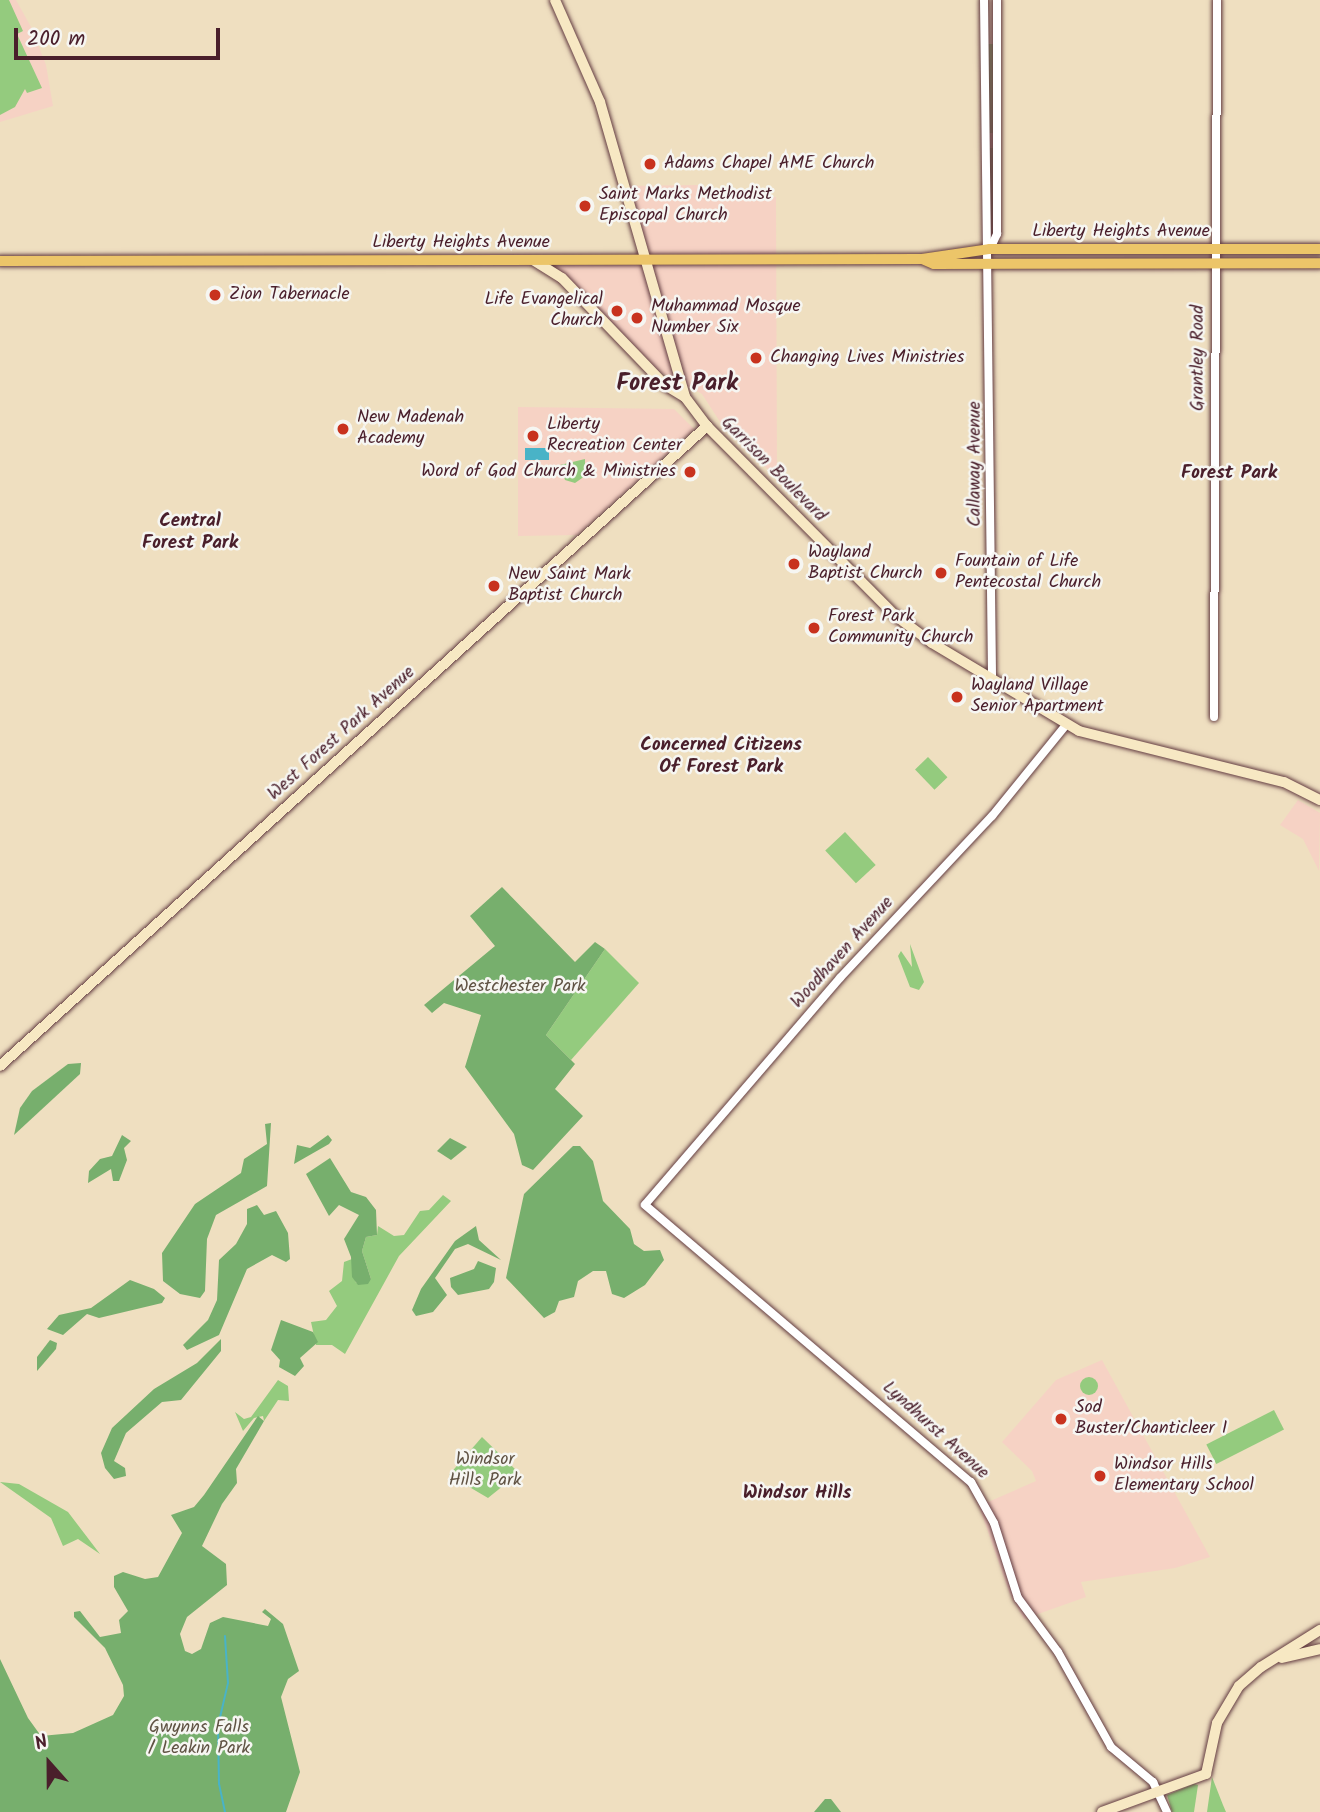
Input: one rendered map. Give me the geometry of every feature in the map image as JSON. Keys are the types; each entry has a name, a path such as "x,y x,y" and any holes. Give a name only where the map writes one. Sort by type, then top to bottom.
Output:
{"main road":[{"name":"Garrison Boulevard","path":"555,0 595,88 685,397 707,426 905,625 1066,725 1107,740 1283,782 1320,800"},
{"name":"Liberty Heights Avenue","path":"0,261 922,259 990,249 1320,249"},
{"name":"Liberty Heights Avenue","path":"922,259 934,264 1320,263"},
{"path":"532,260 562,278 665,385 685,397"},
{"name":"West Forest Park Avenue","path":"0,1066 707,426"},
{"path":"1102,1812 1206,1774 1224,1709 1249,1676 1320,1630"},
{"path":"1271,1661 1320,1649"}],"street":[{"name":"Callaway Avenue","path":"984,0 984,235 990,249 991,264 992,679"},
{"name":"Callaway Avenue","path":"990,249 997,233 997,0"},
{"name":"Grantley Road","path":"1214,717 1217,0"},
{"name":"Woodhaven Avenue","path":"645,1205 840,978 1009,794 1066,725"},
{"name":"Lyndhurst Avenue","path":"645,1205 725,1269 978,1490 994,1523 1018,1598 1055,1646 1116,1754 1153,1782 1167,1812"}],"shaded area":[{"path":"0,0 16,0 31,27 46,65 53,106 0,122"},
{"path":"700,185 700,197 776,197 777,478 724,428 702,394 647,365 546,260 645,259 624,186"},
{"path":"518,407 674,409 694,429 577,535 518,536"},
{"path":"1298,800 1320,813 1319,871 1303,839 1280,825"},
{"name":"Windsor Hills Elementary School","path":"1102,1360 1210,1557 1175,1568 1081,1582 1086,1597 1024,1619 1009,1592 979,1506 1036,1481 1032,1471 1002,1442 1056,1380"}],"green space":[{"path":"0,0 9,0 23,31 17,34 42,88 27,93 25,89 15,107 0,115"},
{"path":"987,44 993,44 993,133 988,133"},
{"path":"988,148 993,148 993,242 987,242"},
{"path":"585,459 585,476 575,483 565,480 560,465"},
{"path":"928,757 947,777 935,790 915,770"},
{"path":"845,832 876,865 856,883 825,850"},
{"name":"Westchester Park","path":"502,887 575,962 595,942 605,949 546,1035 575,1064 555,1089 583,1116 533,1170 522,1165 514,1134 465,1067 481,1015 444,1003 432,1013 424,1005 495,946 470,916"},
{"path":"910,944 924,982 919,990 910,987 898,956 901,951 912,967"},
{"path":"605,949 639,983 571,1060 546,1035"},
{"path":"81,1063 80,1074 14,1135 20,1108 32,1091 68,1064"},
{"path":"271,1123 267,1186 216,1215 207,1239 205,1291 200,1298 180,1294 163,1281 162,1253 195,1204 241,1173 244,1159 267,1144 265,1124"},
{"path":"122,1135 131,1141 124,1148 127,1160 119,1181 113,1181 111,1169 88,1183 89,1171 100,1159 112,1156"},
{"path":"328,1135 332,1140 329,1144 294,1164 297,1145 310,1148"},
{"path":"450,1138 467,1147 451,1160 437,1151"},
{"path":"573,1146 580,1146 593,1161 603,1201 630,1229 634,1244 644,1251 660,1250 664,1260 645,1285 624,1298 612,1294 606,1271 593,1271 578,1281 574,1297 559,1301 555,1312 544,1318 506,1278 524,1194"},
{"path":"330,1158 351,1192 366,1197 376,1210 377,1235 366,1237 362,1251 371,1279 368,1284 358,1285 352,1277 351,1257 344,1239 359,1215 339,1205 329,1216 306,1174"},
{"path":"443,1195 451,1201 399,1256 345,1354 332,1345 316,1345 311,1322 326,1320 337,1306 329,1291 342,1281 344,1262 352,1259 356,1283 371,1279 362,1251 366,1237 377,1235 378,1226 394,1236 404,1235 420,1211 429,1210"},
{"path":"257,1205 264,1215 276,1211 288,1233 290,1259 286,1262 272,1255 247,1269 219,1335 187,1350 183,1345 208,1320 217,1300 219,1260 236,1244 247,1224 247,1209"},
{"path":"476,1226 479,1240 501,1260 468,1244 455,1249 435,1278 447,1295 433,1312 416,1316 412,1310 421,1289 455,1241"},
{"path":"478,1261 496,1268 494,1282 489,1289 458,1295 451,1287 450,1278 474,1269"},
{"path":"130,1280 154,1289 165,1298 162,1303 99,1318 87,1314 63,1335 47,1329 59,1315 91,1308"},
{"path":"281,1320 313,1332 318,1342 300,1358 304,1366 295,1376 279,1367 280,1360 271,1350"},
{"path":"221,1339 221,1351 181,1400 162,1402 126,1433 114,1461 125,1468 126,1476 114,1479 105,1468 101,1453 112,1428 154,1389 197,1363"},
{"path":"50,1340 57,1343 56,1349 37,1371 37,1357"},
{"path":"1089,1377 1095,1380 1098,1386 1095,1392 1089,1395 1083,1392 1080,1386 1083,1380"},
{"path":"278,1380 288,1386 289,1401 278,1400 264,1421 263,1416 254,1418 243,1431 235,1412 244,1419 251,1417"},
{"path":"1274,1410 1284,1430 1216,1464 1206,1445"},
{"name":"Gwynns Falls / Leakin Park","path":"258,1416 264,1421 236,1469 237,1483 222,1504 202,1546 226,1564 227,1585 187,1617 180,1634 185,1651 192,1654 201,1649 210,1623 223,1617 268,1626 271,1619 262,1612 265,1609 283,1624 299,1671 288,1679 281,1697 300,1772 286,1812 0,1812 0,1659 28,1718 41,1736 73,1733 113,1715 124,1696 123,1685 105,1648 74,1617 74,1612 80,1611 100,1637 121,1633 119,1620 128,1611 114,1587 114,1576 123,1572 145,1579 158,1577 182,1533 171,1515 194,1507"},
{"name":"Windsor Hills Park","path":"482,1437 519,1473 488,1498 449,1475"},
{"path":"0,1482 19,1484 68,1512 100,1554 78,1539 63,1546 51,1518"},
{"path":"1212,1777 1223,1805 1226,1812 1207,1812"},
{"path":"1194,1784 1198,1785 1194,1812 1172,1812 1167,1795"},
{"path":"825,1799 831,1799 841,1812 814,1812"}],"water":[{"path":"525,448 549,448 549,460 525,460"}],"waterway":[{"path":"225,1636 228,1683 218,1726 219,1784 225,1812"}],"place":[{"name":"Adams Chapel AME Church","path":"650,164"},
{"name":"Saint Marks Methodist Episcopal Church","path":"585,206"},
{"name":"Zion Tabernacle","path":"215,295"},
{"name":"Life Evangelical Church","path":"617,311"},
{"name":"Muhammad Mosque Number Six","path":"637,318"},
{"name":"Changing Lives Ministries","path":"756,358"},
{"name":"New Madenah Academy","path":"343,429"},
{"name":"Liberty Recreation Center","path":"533,436"},
{"name":"Word of God Church & Ministries","path":"690,472"},
{"name":"Wayland Baptist Church","path":"794,564"},
{"name":"Fountain of Life Pentecostal Church","path":"941,573"},
{"name":"New Saint Mark Baptist Church","path":"494,586"},
{"name":"Forest Park Community Church","path":"814,628"},
{"name":"Wayland Village Senior Apartment","path":"957,697"},
{"name":"Sod Buster/Chanticleer I","path":"1061,1419"},
{"name":"Windsor Hills Elementary School","path":"1100,1476"}],"district":[{"name":"Forest Park","path":"677,384"},
{"name":"Forest Park","path":"1229,474"},
{"name":"Central Forest Park","path":"190,533"},
{"name":"Concerned Citizens Of Forest Park","path":"721,757"},
{"name":"Windsor Hills","path":"797,1494"}]}
